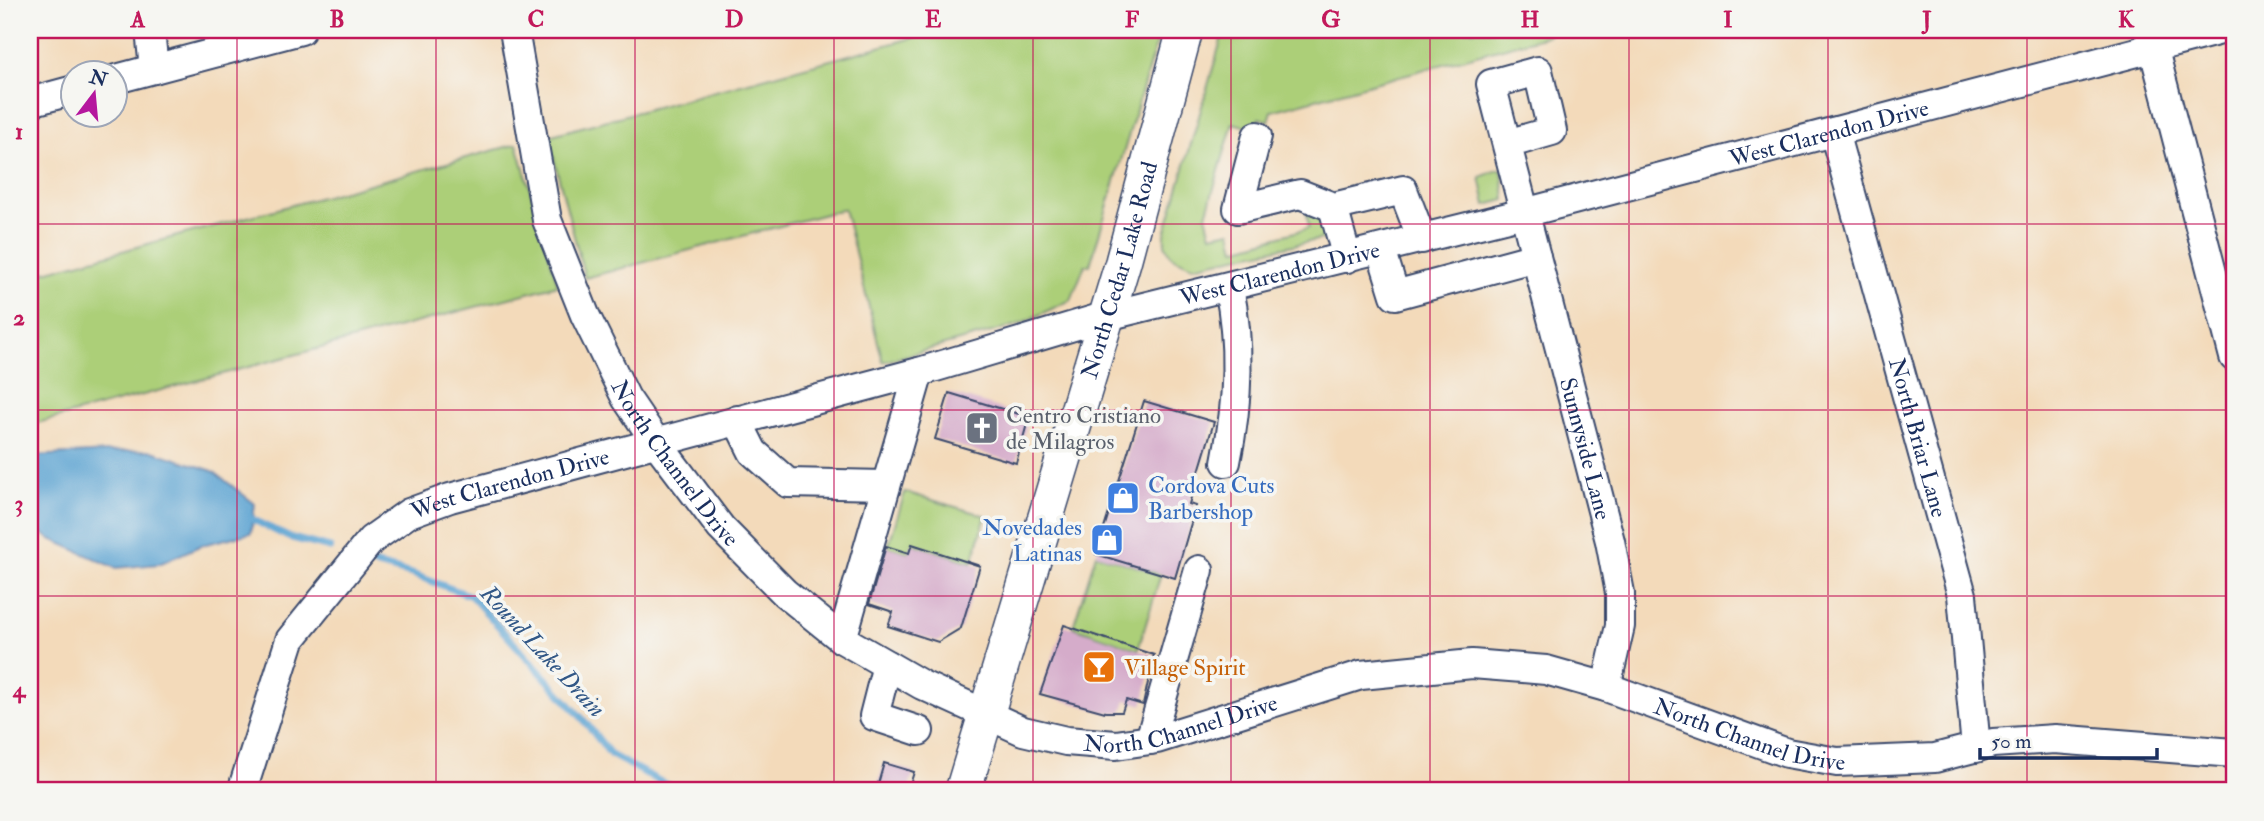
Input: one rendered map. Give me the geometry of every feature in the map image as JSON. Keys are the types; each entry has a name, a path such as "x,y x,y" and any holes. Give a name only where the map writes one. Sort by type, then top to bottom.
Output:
{"main road":[{"name":"North Cedar Lake Road","path":"963,791 1107,316 1185,30"}],"street":[{"path":"150,30 154,69"},
{"path":"130,75 301,30"},
{"name":"North Channel Drive","path":"514,30 547,220 585,315 626,398 656,442 721,528 785,593 842,639 985,715 1023,731 1066,741 1116,745 1150,740 1361,675 1414,667 1472,664 1546,670 1606,687 1787,753 1837,762 1935,758 1993,743 2055,738 2234,753"},
{"name":"West Clarendon Drive","path":"242,791 290,640 355,557 371,540 409,513 450,498 919,372 1107,316 1381,250 1834,132 2151,39 2221,30"},
{"path":"2151,39 2234,357"},
{"path":"30,102 60,94"},
{"name":"North Briar Lane","path":"1834,132 1962,595 1976,748"},
{"path":"1257,136 1238,209 1300,194 1333,207 1403,190 1422,239"},
{"name":"Sunnyside Lane","path":"1507,144 1610,541 1620,593 1620,625 1606,687"},
{"path":"1333,207 1347,258"},
{"path":"1381,250 1395,295 1536,257"},
{"path":"1226,462 1235,419 1236,374 1236,324 1229,288"},
{"path":"842,639 919,372"},
{"path":"737,420 753,452 789,483 886,485"},
{"path":"1150,740 1199,570"},
{"path":"887,665 874,716 919,732"}],"green space":[{"path":"942,30 1160,30 1090,265 1085,265 1071,300 1017,325 883,362 844,209 585,278 548,136"},
{"path":"1224,30 1557,30 1546,36 1272,111 1269,121 1259,118 1254,129 1233,123 1206,215 1211,235 1231,231 1235,249 1309,228 1306,209 1321,220 1327,238 1193,266 1172,257 1165,245 1165,234"},
{"path":"517,144 558,285 30,425 30,276"},
{"path":"1502,170 1505,200 1486,205 1480,177"},
{"path":"905,492 986,516 972,563 912,544 909,553 888,547"},
{"path":"1096,554 1161,574 1138,650 1073,627"}],"water":[{"path":"149,450 213,471 255,504 251,533 202,545 159,564 116,568 48,538 30,522 30,456"}],"building":[{"name":"Centro Cristiano de Milagros","path":"949,393 1029,417 1016,463 935,439"},
{"path":"1144,401 1214,422 1189,504 1196,506 1175,578 1096,554"},
{"path":"912,544 980,566 961,628 938,642 888,626 893,612 869,604 886,546 909,553"},
{"name":"Village Spirit","path":"1064,625 1154,655 1143,705 1126,700 1122,712 1105,712 1040,694"},
{"path":"884,763 914,772 908,791 876,791"}],"waterway":[{"name":"Round Lake Drain","path":"246,516 288,537 330,548"},
{"name":"Round Lake Drain","path":"365,562 412,574 471,596 582,718 611,755 678,791"}],"place":[{"name":"Centro Cristiano de Milagros","path":"982,428"},
{"name":"Cordova Cuts Barbershop","path":"1123,498"},
{"name":"Novedades Latinas","path":"1107,540"},
{"name":"Village Spirit","path":"1099,667"}]}
